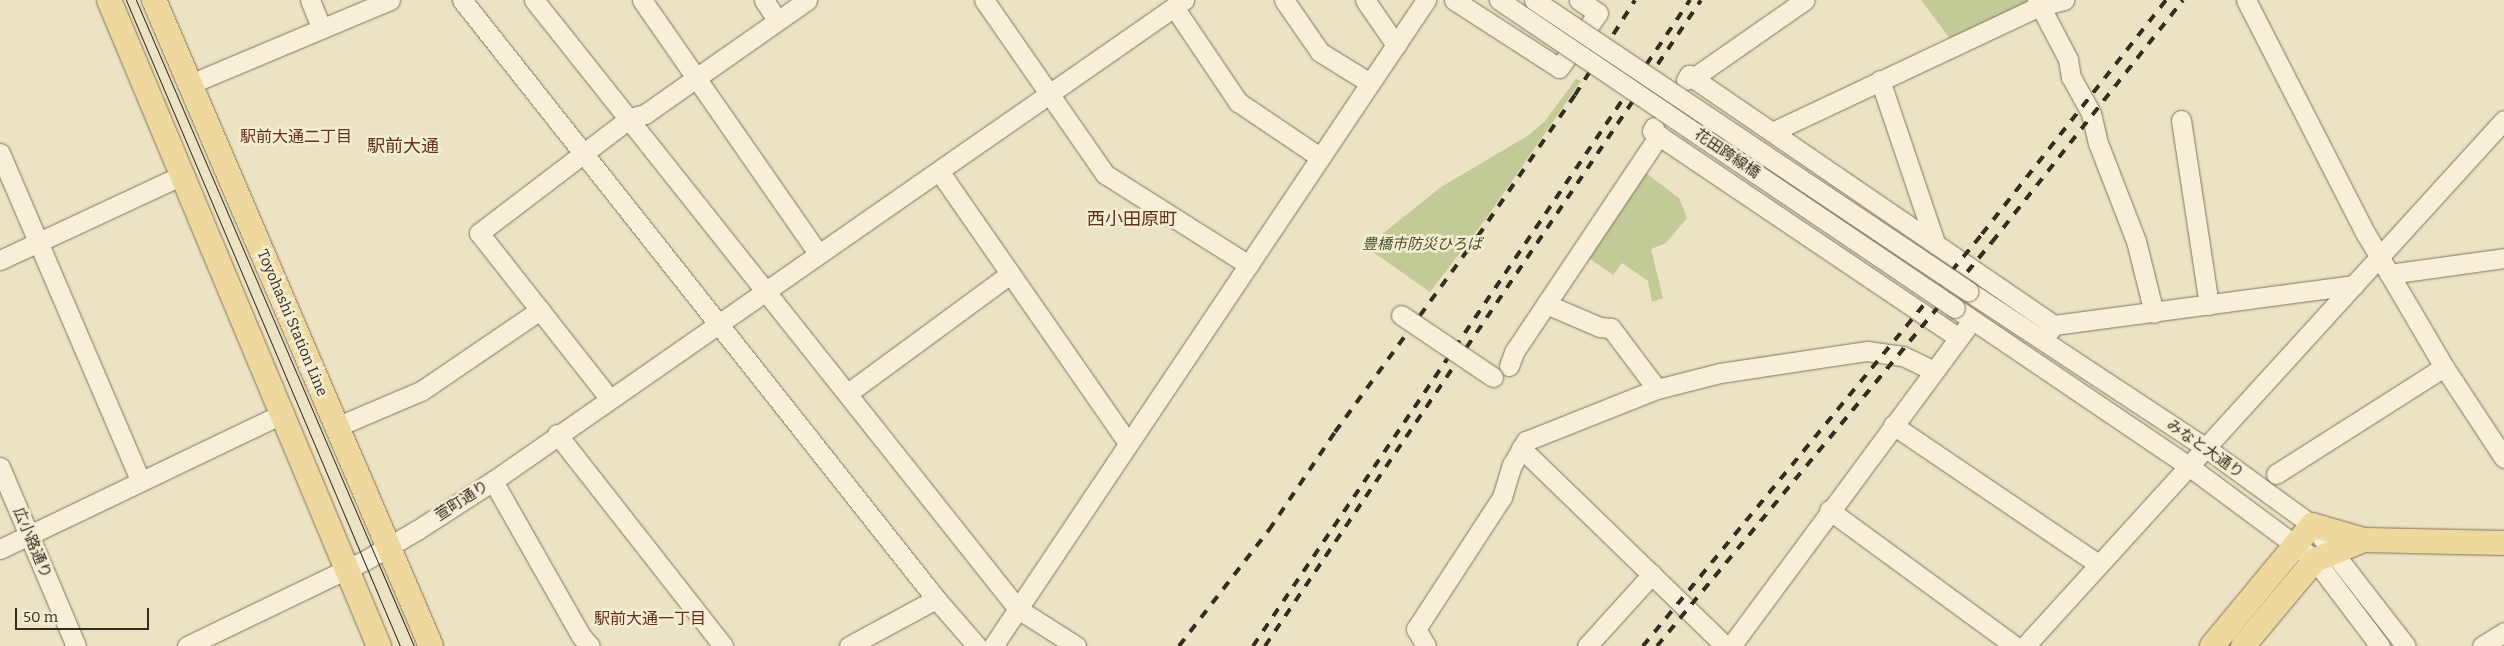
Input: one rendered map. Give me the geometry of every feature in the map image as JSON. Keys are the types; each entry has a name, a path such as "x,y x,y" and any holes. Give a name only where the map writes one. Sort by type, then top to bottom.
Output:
{"main road":[{"path":"109,0 378,646"},
{"name":"Toyohashi Station Line","path":"154,0 431,646"},
{"path":"2212,646 2312,525 2364,540 2504,542"},
{"path":"2243,646 2325,555 2364,540"}],"street":[{"path":"310,0 322,27"},
{"path":"190,84 390,0"},
{"path":"462,0 585,153 936,599 977,646"},
{"path":"534,0 630,118 764,290 848,393 1018,609 1076,646"},
{"path":"642,0 818,253"},
{"path":"764,0 777,20"},
{"path":"608,398 479,233 630,118 645,114 807,0"},
{"path":"984,0 1105,174 1249,265"},
{"path":"1284,0 1320,52 1370,84"},
{"path":"1365,0 1396,45"},
{"path":"993,646 1426,0"},
{"path":"1454,0 1559,68 1598,13 1579,0"},
{"name":"花田跨線橋","path":"1498,0 1955,308"},
{"name":"花田跨線橋","path":"1534,0 1968,291"},
{"path":"1805,0 1690,79 1772,132 2054,325 2354,285"},
{"path":"1772,132 2039,3 2064,0"},
{"path":"2246,0 2366,234 2382,257 2389,274 2444,367 2504,456"},
{"path":"1179,3 1238,102 1320,157"},
{"name":"萱町通り","path":"187,646 389,548 493,481 608,398 1049,95 1179,3"},
{"path":"2039,3 2068,59 2071,77 2091,113 2098,143 2136,241 2154,313"},
{"path":"1880,80 1936,244"},
{"path":"2181,120 2210,305"},
{"path":"2025,646 2354,285 2382,257 2504,120"},
{"path":"1509,366 1514,352 1657,131 1959,338"},
{"path":"0,152 140,480"},
{"path":"939,171 1128,443"},
{"path":"0,260 182,175"},
{"path":"2389,274 2504,258"},
{"path":"848,393 1010,274"},
{"name":"みなと大通り","path":"1968,291 2206,448 2312,525 2325,555 2380,646"},
{"path":"1546,304 1600,327 1610,328 1657,389"},
{"name":"みなと大通り","path":"1955,308 2190,467 2296,544 2325,555 2406,646"},
{"path":"336,427 421,391 540,310"},
{"path":"1401,315 1493,377"},
{"path":"1731,646 1829,510 1972,320"},
{"path":"2042,340 2054,325"},
{"path":"1426,646 1416,629 1502,497 1512,464 1526,441 1657,389 1720,373 1867,351 1902,356 1934,371"},
{"path":"2276,474 2444,367"},
{"path":"0,548 282,414"},
{"path":"1893,425 2098,564"},
{"path":"557,434 723,646"},
{"path":"1521,448 1725,646"},
{"name":"広小路通り","path":"0,467 76,646"},
{"path":"493,481 581,636 590,646"},
{"path":"1829,510 2015,646"},
{"path":"1587,646 1652,574"},
{"path":"849,646 936,599"},
{"path":"2482,646 2504,632"}],"green space":[{"path":"1921,0 2027,0 2029,3 1951,40"},
{"name":"豊橋市防災ひろば","path":"1576,79 1581,81 1485,220 1430,292 1366,247 1441,187 1529,135 1545,121"},
{"path":"1643,171 1679,198 1687,218 1666,243 1651,249 1663,298 1652,302 1648,281 1622,263 1613,275 1586,256"}],"tram line":[{"path":"126,0 400,646"},
{"path":"136,0 414,646"}],"railway":[{"path":"1179,646 1269,530 1335,432 1478,236 1575,95 1635,0"},
{"path":"1253,646 1690,0"},
{"path":"1265,646 1701,0"},
{"path":"1643,646 1982,234 2166,0"},
{"path":"1657,646 1992,242 2183,0"}],"district":[{"name":"駅前大通二丁目","path":"296,137"},
{"name":"駅前大通","path":"403,146"},
{"name":"西小田原町","path":"1132,219"},
{"name":"駅前大通一丁目","path":"650,619"}]}
